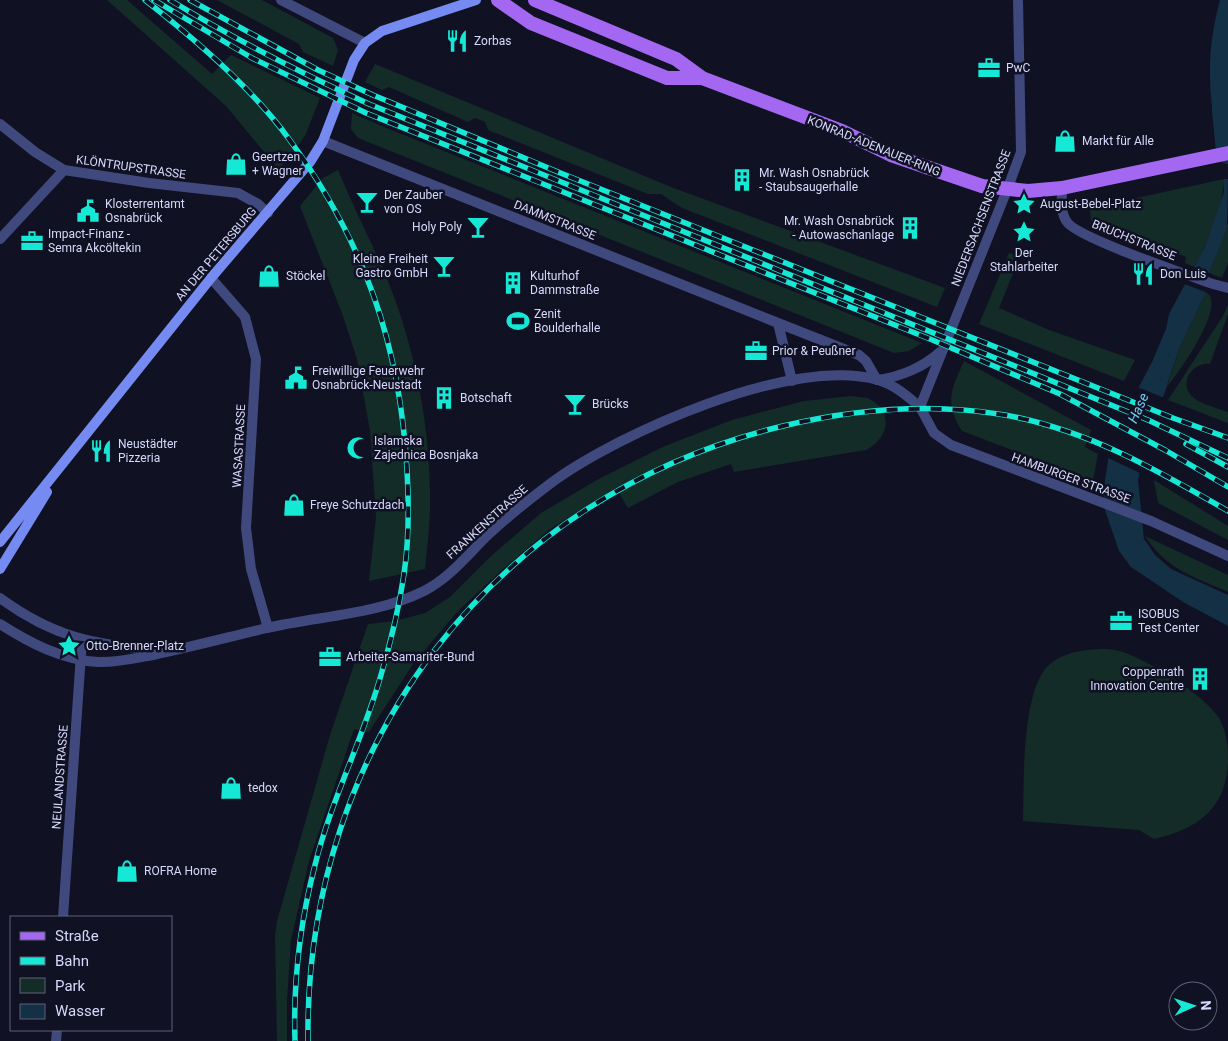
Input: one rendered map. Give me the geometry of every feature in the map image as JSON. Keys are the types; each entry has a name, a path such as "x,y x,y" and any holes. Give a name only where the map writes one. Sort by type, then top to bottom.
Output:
{"main road":[{"path":"365,43 382,30 476,0"},
{"name":"KONRAD-ADENAUER-RING","path":"498,0 531,23 667,78 702,78"},
{"name":"KONRAD-ADENAUER-RING","path":"535,0 676,59 702,78 842,131 891,155 982,186 1007,190 1062,188 1228,153"},
{"name":"AN DER PETERSBURG","path":"0,542 62,467 210,278 305,168 323,141 354,60 365,43"},
{"name":"AN DER PETERSBURG","path":"0,569 62,467"}],"street":[{"path":"281,0 365,43"},
{"name":"NIEDERSACHSENSTRASSE","path":"920,407 1021,152 1018,0"},
{"name":"KLÖNTRUPSTRASSE","path":"0,124 35,152 64,170 140,182 238,193 258,204 268,213"},
{"name":"DAMMSTRASSE","path":"323,141 859,355 866,361 877,380"},
{"path":"0,239 64,170"},
{"name":"BRUCHSTRASSE","path":"1062,188 1062,209 1067,223 1089,237 1228,288"},
{"name":"WASASTRASSE","path":"210,278 245,318 256,359 246,528 252,569 268,628"},
{"path":"778,322 792,381"},
{"path":"877,380 889,379 928,363 942,349"},
{"name":"FRANKENSTRASSE","path":"0,624 48,651 81,660 100,662 120,661 268,628 393,603 426,590 459,565 513,513 553,482 588,459 648,428 698,407 792,381 826,376 877,380 900,390 920,407"},
{"name":"HAMBURGER STRASSE","path":"920,407 934,433 951,445 979,458 1151,521 1228,556"},
{"name":"FRANKENSTRASSE","path":"0,598 35,622 54,631 82,639 128,648 170,651"},
{"name":"NEULANDSTRASSE","path":"63,916 82,639"}],"green space":[{"path":"107,0 127,0 212,74 231,55 320,98 305,136 279,170 226,106"},
{"path":"217,0 262,0 333,38 338,50 333,66 303,52 299,44"},
{"path":"375,64 671,187 945,288 937,307 682,208 661,194 648,194 488,130 485,122 475,118 468,122 389,87 382,90 365,82"},
{"path":"352,113 922,343 909,351 894,353 358,138 351,129"},
{"path":"338,170 395,298 408,339 419,386 429,458 430,513 425,569 369,581 376,517 370,431 357,359 343,316 300,206 323,178"},
{"path":"1224,179 1214,224 1194,267 1185,263 1186,257 1091,221 1090,208"},
{"path":"1228,223 1228,263 1222,278 1209,273"},
{"path":"1009,253 1020,256 999,308 1049,330 1135,360 1124,381 979,324"},
{"path":"1206,292 1211,299 1211,310 1206,323 1190,354 1167,387 1179,349"},
{"path":"1228,305 1228,314 1210,364 1203,364 1193,370 1189,375 1187,386 1189,392 1197,400 1228,412 1228,423 1168,400 1223,316"},
{"path":"964,361 1091,430 1085,447 1098,454 1093,481 962,431 953,412 951,396"},
{"path":"851,396 867,398 876,403 882,409 885,416 886,424 884,431 874,445 866,450 734,472 731,464 678,482 628,508 616,488 550,529 457,612 413,664 369,732 354,729 309,861 291,940 287,1000 287,1041 277,1041 275,936 277,921 330,735 368,624 395,621 425,613 450,597 491,556 541,513 597,480 665,446 732,420 804,401"},
{"path":"1154,480 1228,526 1228,540 1158,503"},
{"path":"1145,536 1228,575 1228,592 1182,571 1162,557"},
{"path":"1114,650 1130,655 1174,678 1201,699 1219,718 1226,738 1228,753 1227,775 1223,790 1208,813 1185,829 1154,839 1139,830 1023,821 1026,738 1034,693 1041,676 1050,664 1061,657 1081,651"}],"water":[{"path":"1220,0 1228,0 1228,128 1215,130 1210,65 1213,34"},
{"path":"1224,179 1228,179 1227,228 1209,273 1206,292 1179,349 1143,458 1138,480 1144,539 1155,555 1171,569 1228,595 1228,626 1183,602 1131,567 1119,551 1105,510 1104,487 1109,454 1122,419 1152,362 1166,329 1169,314 1205,247 1224,192"}],"pier":[{"path":"1192,266 1211,274 1208,293 1182,283"},
{"path":"1135,386 1167,399 1142,474 1106,457 1119,418"}],"waterway":[{"name":"Hase","path":"1228,40 1224,110 1228,152"}],"railway":[{"path":"145,0 203,48 258,101 289,139 315,177 338,216 374,296 396,379 403,424 408,509 407,548 402,587 388,650 374,699 330,817 315,865 305,909 296,974 295,1041"},
{"path":"154,0 252,58 366,113 930,339 1060,394 1165,450 1228,487"},
{"path":"170,0 268,55 369,104 1148,420 1228,458"},
{"path":"190,0 318,70 373,95 558,172 1173,418 1228,438"},
{"path":"308,1041 315,933 340,830 381,735 436,648 505,573 587,509 680,460 783,426 838,415 866,412 950,409 1005,415 1036,422 1093,441 1121,453 1228,511"},
{"path":"1186,444 1228,467"}],"place":[{"name":"Zorbas","path":"457,41"},
{"name":"PwC","path":"989,68"},
{"name":"Markt für Alle","path":"1065,141"},
{"name":"Geertzen + Wagner","path":"236,164"},
{"name":"Mr. Wash Osnabrück - Staubsaugerhalle","path":"742,180"},
{"name":"Der Zauber von OS","path":"367,202"},
{"name":"August-Bebel-Platz","path":"1024,204"},
{"name":"Klosterrentamt Osnabrück","path":"88,211"},
{"name":"Holy Poly","path":"478,227"},
{"name":"Mr. Wash Osnabrück - Autowaschanlage","path":"910,228"},
{"name":"Der Stahlarbeiter","path":"1024,232"},
{"name":"Impact-Finanz - Semra Akcöltekin","path":"32,241"},
{"name":"Kleine Freiheit Gastro GmbH","path":"444,266"},
{"name":"Don Luis","path":"1143,274"},
{"name":"Stöckel","path":"269,276"},
{"name":"Kulturhof Dammstraße","path":"513,283"},
{"name":"Zenit Boulderhalle","path":"518,321"},
{"name":"Prior & Peußner","path":"756,351"},
{"name":"Freiwillige Feuerwehr Osnabrück-Neustadt","path":"296,378"},
{"name":"Botschaft","path":"444,398"},
{"name":"Brücks","path":"575,404"},
{"name":"Islamska Zajednica Bosnjaka","path":"358,448"},
{"name":"Neustädter Pizzeria","path":"101,451"},
{"name":"Freye Schutzdach","path":"294,505"},
{"name":"ISOBUS Test Center","path":"1121,621"},
{"name":"Otto-Brenner-Platz","path":"69,646"},
{"name":"Arbeiter-Samariter-Bund","path":"330,657"},
{"name":"Coppenrath Innovation Centre","path":"1200,679"},
{"name":"tedox","path":"231,788"},
{"name":"ROFRA Home","path":"127,871"}]}
